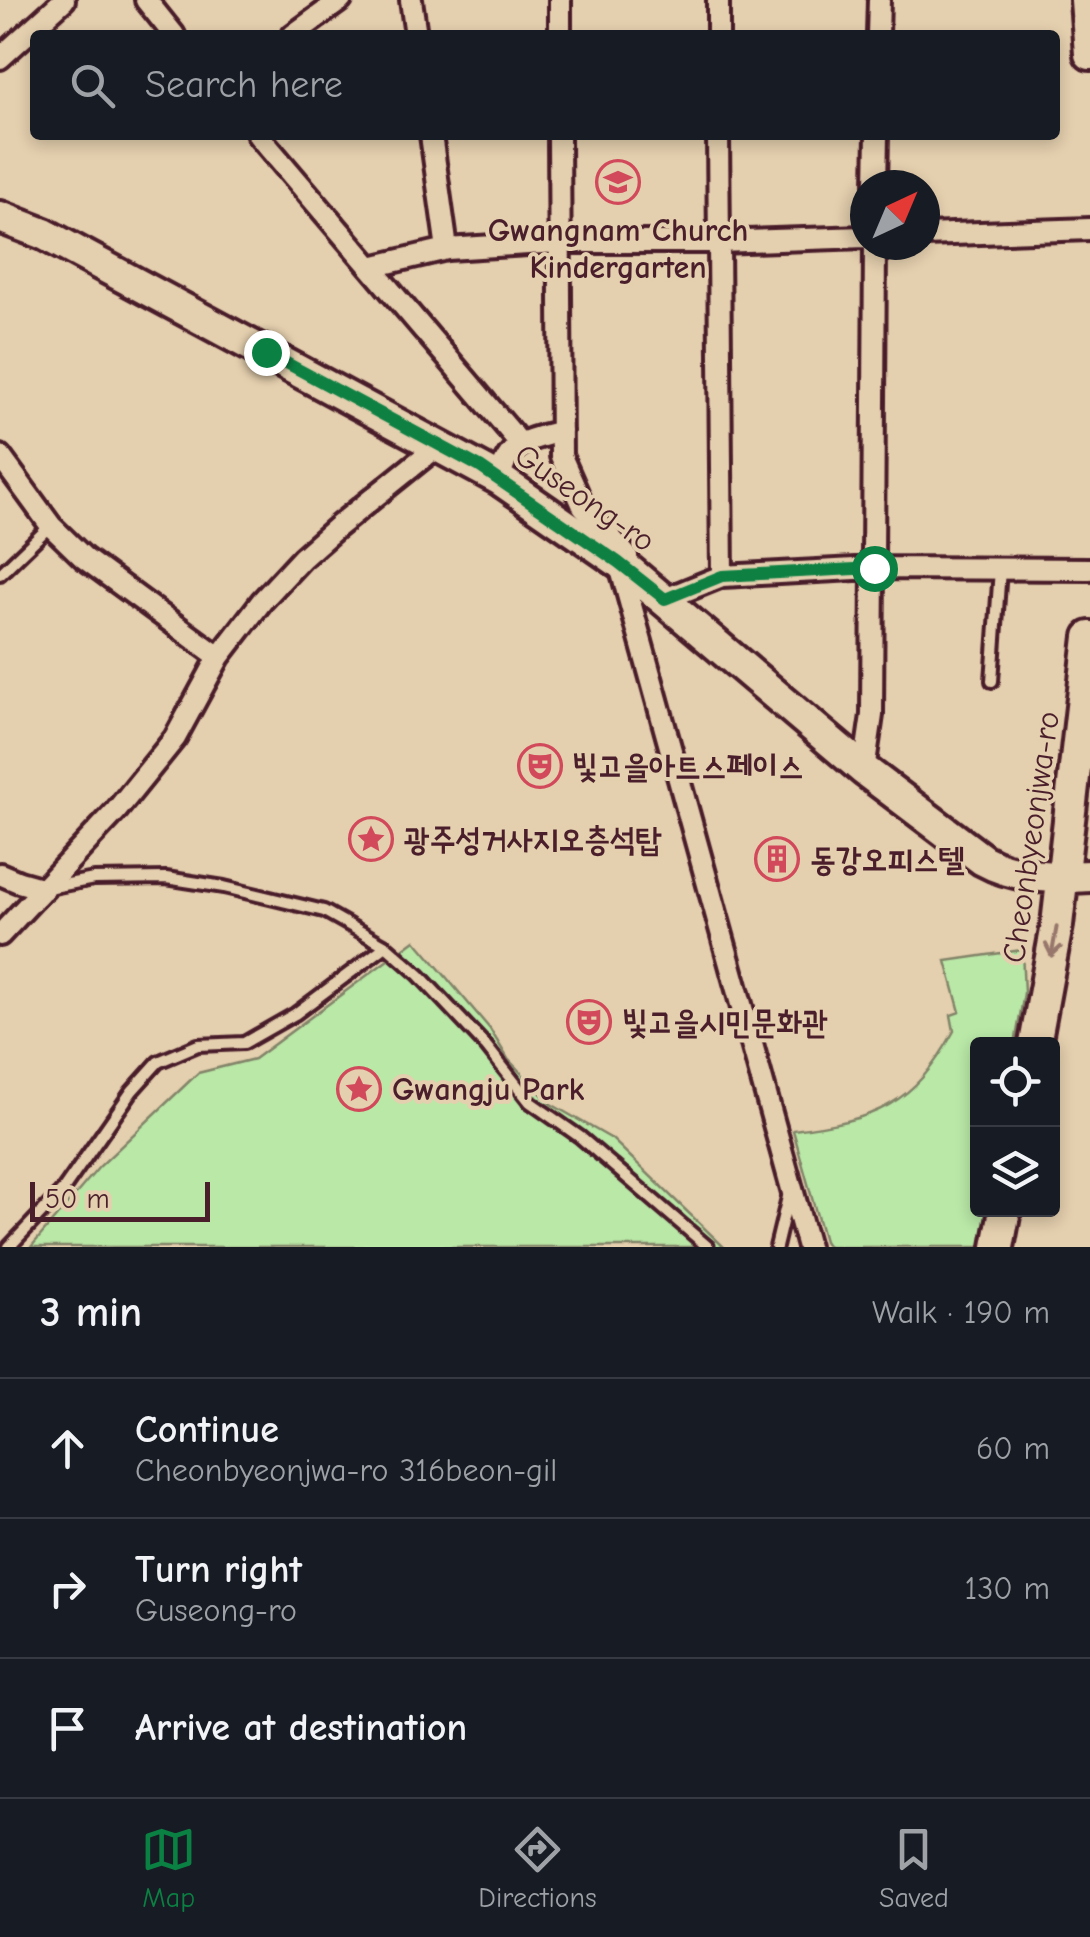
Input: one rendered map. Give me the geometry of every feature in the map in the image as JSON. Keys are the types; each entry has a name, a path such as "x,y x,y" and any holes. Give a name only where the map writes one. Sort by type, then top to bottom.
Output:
{"street":[{"path":"31,30 64,0"},
{"path":"146,0 170,30"},
{"path":"301,30 341,0"},
{"path":"411,0 415,30"},
{"path":"560,0 560,30"},
{"path":"718,0 718,30"},
{"path":"878,0 878,30"},
{"path":"1086,0 1090,54"},
{"path":"0,58 30,31"},
{"path":"262,140 520,443"},
{"path":"432,140 447,248"},
{"path":"560,140 561,456 583,506 665,599 722,576 874,568 1090,570"},
{"path":"718,140 722,576"},
{"path":"876,140 876,170"},
{"name":"Guseong-ro","path":"0,217 44,234 499,479 665,599 864,770 966,849 1000,870 1076,877"},
{"path":"940,235 1090,230"},
{"path":"371,267 447,248 559,242 850,238"},
{"path":"864,770 872,715 875,260"},
{"path":"499,479 504,459 520,443 561,431"},
{"path":"0,934 116,811 175,738 218,657 262,601 302,558 439,445"},
{"path":"0,456 51,526 84,558 218,657"},
{"path":"618,562 808,1247"},
{"name":"Cheonbyeonjwa-ro","path":"1036,1037 1057,924 1076,877 1090,637"},
{"path":"0,874 44,888"},
{"path":"998,1247 1004,1217"}],"lane":[{"path":"0,574 51,526"},
{"path":"992,682 1000,568"},
{"path":"44,888 126,878 191,881 324,911 386,946 486,1046 530,1102 580,1138 708,1247"},
{"path":"9,1247 63,1190 132,1091 158,1062 198,1044 244,1043 294,1014 386,946"},
{"path":"776,1247 791,1182"}],"green space":[{"name":"Gwangju Park","path":"415,940 490,1029 508,1059 551,1104 612,1139 724,1247 31,1247 99,1167 198,1073 254,1059"},
{"path":"1022,950 1024,993 1016,1037 970,1037 970,1217 987,1217 981,1247 828,1247 793,1130 869,1114 907,1093 923,1077 954,1031 951,1015 960,1012 946,961"}],"place":[{"name":"Gwangnam Church Kindergarten","path":"618,182"},
{"name":"빛고을아트스페이스","path":"540,766"},
{"name":"광주성거사지오층석탑","path":"371,839"},
{"name":"동강오피스텔","path":"777,859"},
{"name":"빛고을시민문화관","path":"589,1022"},
{"name":"Gwangju Park","path":"359,1089"}],"route":[{"path":"266,352 480,467 665,599 722,576 874,568"}]}
